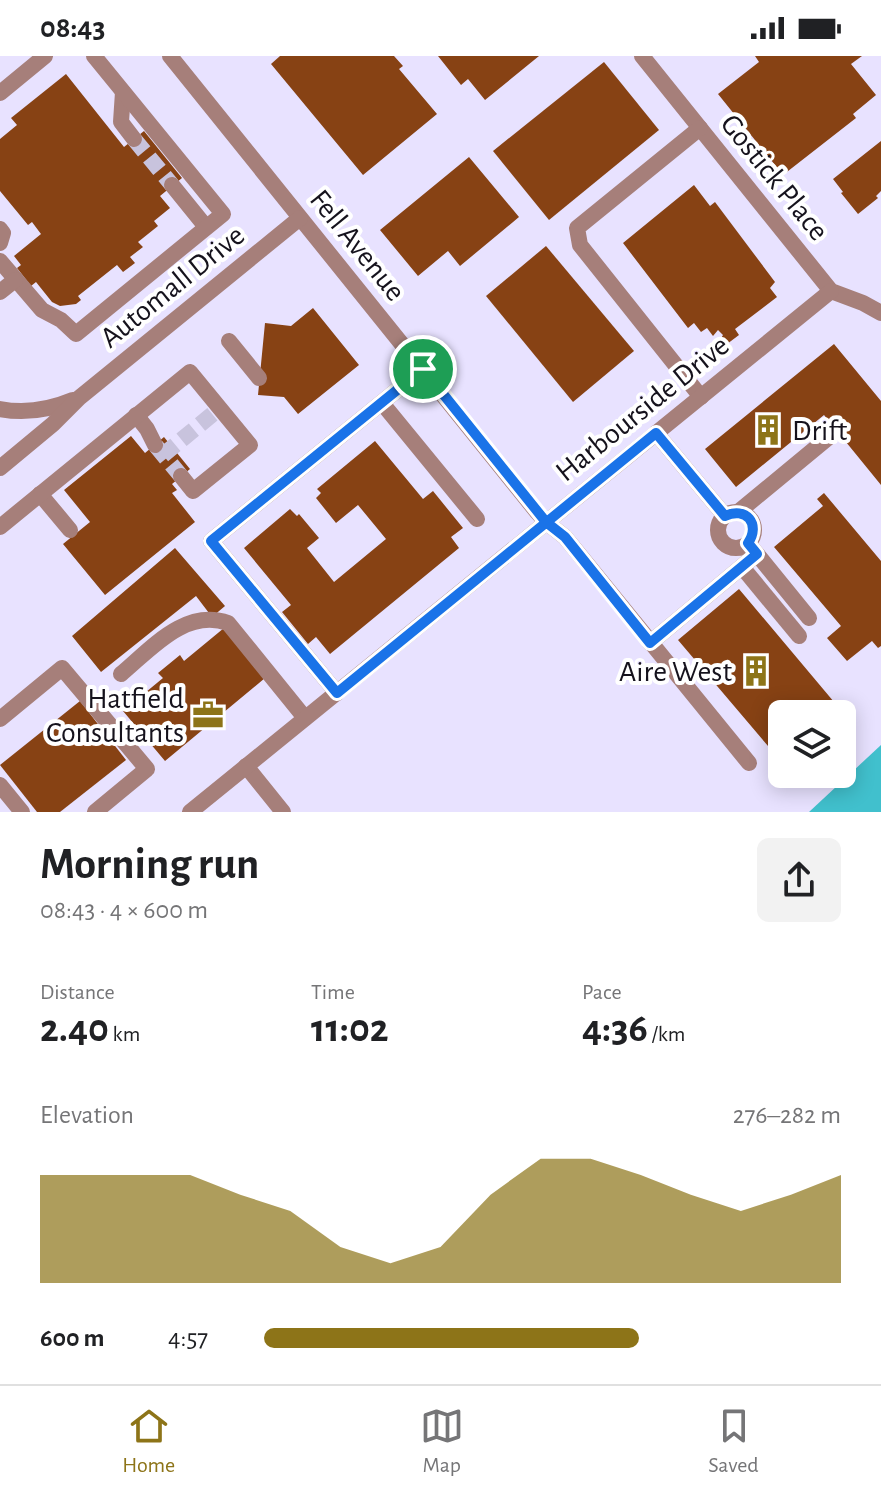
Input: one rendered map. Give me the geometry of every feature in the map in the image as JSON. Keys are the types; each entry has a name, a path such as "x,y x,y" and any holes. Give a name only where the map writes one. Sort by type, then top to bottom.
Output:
{"street":[{"path":"0,93 45,56"},
{"path":"0,261 42,310 61,320 76,334 223,214 94,56"},
{"name":"Fell Avenue","path":"170,56 546,522 565,537 749,763"},
{"name":"Gostick Place","path":"642,56 831,291 881,313"},
{"path":"123,92 121,122 134,139"},
{"path":"700,128 577,228 580,245 701,397"},
{"path":"172,185 206,227"},
{"name":"Automall Drive","path":"0,468 79,398 300,218"},
{"path":"0,229 3,233 0,243"},
{"path":"0,292 15,280"},
{"name":"Harbourside Drive","path":"190,812 831,291"},
{"path":"229,341 259,378"},
{"path":"337,693 211,541 423,369"},
{"path":"0,527 190,372 250,445 193,491 181,476"},
{"name":"Automall Drive","path":"0,409 27,412 79,398"},
{"path":"382,403 477,519"},
{"path":"136,415 155,445"},
{"path":"650,643 742,567 752,549 753,533 749,518 731,514 656,433"},
{"path":"809,618 752,549 731,548 722,543 718,534 719,524 829,437"},
{"path":"40,494 70,530"},
{"path":"742,567 799,636"},
{"path":"121,674 178,627 196,620 219,620 228,623 305,718"},
{"path":"0,719 62,668 147,769 95,812"},
{"path":"246,766 283,812"},
{"path":"0,785 22,812"}],"water":[{"path":"881,745 881,812 809,812 835,788 856,788 856,768"}],"building":[{"path":"280,56 394,56 403,66 399,69 437,114 363,175 271,64"},
{"path":"438,56 539,56 485,100 468,79 461,85"},
{"path":"755,56 862,56 851,64 876,95 853,114 856,118 783,175 718,94 759,62"},
{"path":"604,62 659,130 549,220 493,151"},
{"path":"66,74 124,147 144,131 182,178 160,196 170,208 154,221 158,226 138,242 143,247 130,257 135,263 123,272 117,265 78,296 81,300 76,304 60,306 52,302 36,282 31,286 17,268 21,265 14,256 41,234 32,222 28,225 0,191 0,139 17,125 11,118"},
{"path":"881,141 881,191 876,196 878,198 858,214 833,179"},
{"path":"469,157 519,217 460,266 448,251 418,276 380,230"},
{"path":"694,185 710,206 715,202 775,282 770,288 777,297 735,329 739,335 727,344 720,340 723,335 718,330 713,336 707,328 701,332 694,323 688,328 623,243"},
{"path":"546,246 634,351 573,402 486,296"},
{"path":"313,308 359,365 298,414 284,397 258,395 265,323 291,326"},
{"name":"Drift","path":"834,344 881,401 881,485 824,415 736,487 705,449"},
{"path":"131,436 145,453 164,437 190,469 172,484 177,490 172,493 195,522 105,595 63,544 90,522 64,490"},
{"path":"375,441 423,499 433,491 463,528 451,537 459,548 330,654 316,637 308,644 282,612 291,605 244,548 290,509 297,516 299,514 319,538 307,548 334,582 386,539 358,505 336,523 316,498 321,493 317,489"},
{"path":"824,493 881,561 881,646 878,648 872,641 847,661 827,638 841,626 774,547 823,506 817,499"},
{"path":"175,548 225,606 212,617 196,596 101,672 72,636"},
{"name":"Aire West","path":"739,589 832,700 768,700 768,746 678,640"},
{"path":"224,628 265,678 165,761 123,711 163,678 158,673 180,655 184,661"},
{"path":"80,701 126,760 60,812 37,812 0,765"}],"tunnel":[{"path":"134,139 172,185"},
{"path":"163,455 220,408"},
{"path":"156,446 181,476"}],"place":[{"name":"Drift","path":"768,430"},
{"name":"Aire West","path":"756,671"},
{"name":"Hatfield Consultants","path":"208,715"}],"route":[{"path":"423,369 211,541 337,693 546,522 656,433 725,516 732,512 749,518 753,533 748,543 757,554 650,643 565,537 546,522 423,369"}]}
